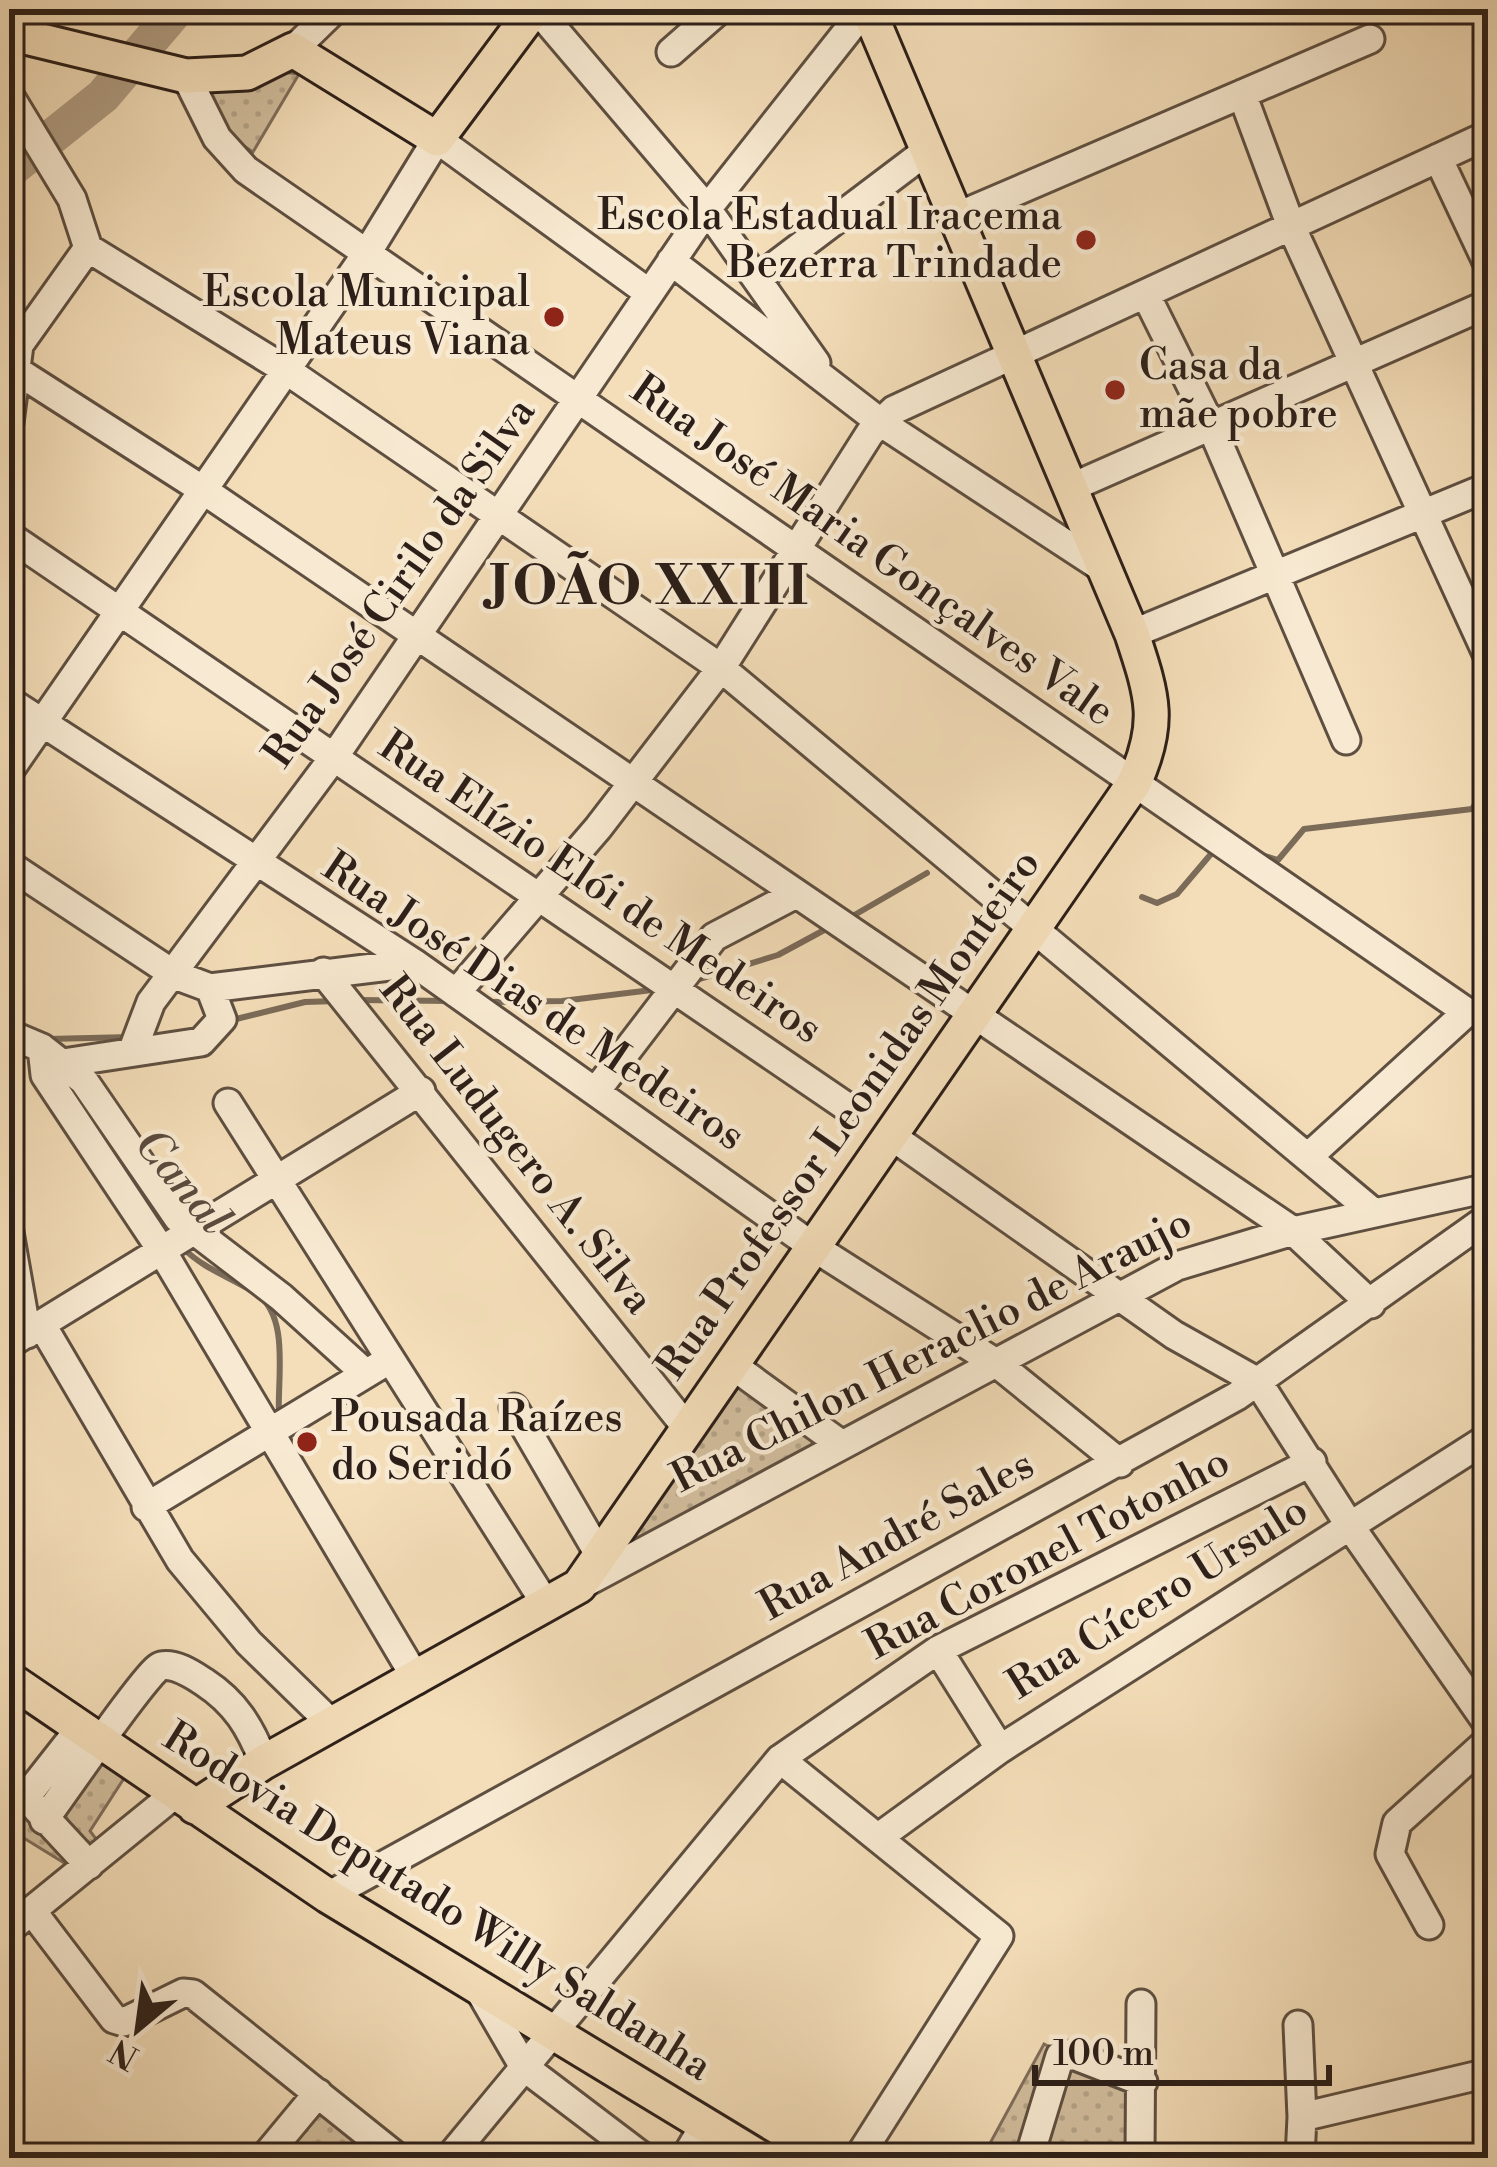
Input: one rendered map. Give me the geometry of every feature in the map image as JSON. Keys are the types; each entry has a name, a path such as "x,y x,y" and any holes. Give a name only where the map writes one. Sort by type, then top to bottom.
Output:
{"main road":[{"path":"9,33 176,75 247,73 293,50 437,139 536,9"},
{"path":"867,9 1132,634 1153,699 1141,768"},
{"name":"Rua Professor Leonidas Monteiro","path":"580,1586 1141,768"},
{"name":"Rua Chilon Heraclio de Araujo","path":"185,1800 417,1680 580,1586"},
{"name":"Rodovia Deputado Willy Saldanha","path":"9,1679 328,1896 760,2158"}],"street":[{"path":"293,50 334,9"},
{"path":"536,9 760,277 827,380"},
{"path":"671,52 720,9"},
{"name":"Rua José Cirilo da Silva","path":"132,1052 152,1002 334,757 706,209 867,9"},
{"path":"956,217 1370,39"},
{"name":"Rua José Maria Gonçalves Vale","path":"176,75 232,157 795,548 1141,768 1467,1012 1308,1157"},
{"path":"1242,94 1291,226 1358,363 1488,656"},
{"path":"9,95 73,200 88,248 286,370 721,668 1372,1212"},
{"path":"456,993 633,783 721,668 880,422 1014,353 1488,135"},
{"path":"9,771 368,253 437,139 649,292"},
{"path":"760,277 928,151"},
{"path":"1438,158 1488,264"},
{"path":"9,423 14,369 30,327 88,248"},
{"path":"670,261 880,422 1104,569"},
{"path":"1146,295 1211,426 1346,740"},
{"path":"1070,488 1488,304"},
{"path":"14,369 203,490 1293,1231 1371,1304"},
{"path":"1132,634 1488,487"},
{"name":"Rua Elízio Elói de Medeiros","path":"9,536 847,1107"},
{"name":"Rua José Dias de Medeiros","path":"9,701 414,964 815,1248 998,1365 1120,1463"},
{"path":"9,865 176,975 210,988 414,964"},
{"path":"596,1091 714,937 794,895"},
{"name":"Rua Ludugero A. Silva","path":"323,972 687,1428"},
{"path":"52,1056 178,1048 212,1034 223,1011 210,988"},
{"path":"9,1034 52,1056 102,1103 160,1196 194,1232 281,1297 365,1373"},
{"path":"52,1056 46,1075 162,1251 417,1680"},
{"path":"26,1334 421,1091"},
{"path":"228,1102 547,1606"},
{"path":"890,1136 1174,1335 1258,1382 1350,1526 1488,1724"},
{"name":"Rua Chilon Heraclio de Araujo","path":"580,1586 1177,1266 1293,1231 1488,1188"},
{"name":"Rua André Sales","path":"328,1896 631,1734 954,1548 1120,1463 1258,1382 1488,1218"},
{"path":"9,1232 26,1334 213,1602 333,1725"},
{"path":"146,1507 393,1358"},
{"path":"732,1365 842,1444"},
{"path":"514,1408 600,1556"},
{"name":"Rua Cícero Ursulo","path":"879,1837 1000,1749 1488,1438"},
{"name":"Rua Coronel Totonho","path":"449,2158 780,1759 938,1650 1312,1462"},
{"path":"938,1650 1000,1749"},
{"path":"88,1865 28,1801 28,1791 93,1735 146,1674 160,1666 176,1667 232,1703 251,1728 264,1762"},
{"path":"1429,1925 1390,1854 1390,1841 1397,1823 1488,1741"},
{"path":"780,1759 1000,1936 858,2158"},
{"path":"9,1929 88,1865 185,1800"},
{"path":"32,1911 114,2019 131,2020 188,1993 398,2158"},
{"path":"481,1993 524,2067 644,2158"},
{"path":"1140,2158 1141,2004"},
{"path":"1298,2025 1300,2158"},
{"path":"1029,2158 1060,2056 1073,2055 1143,2082"},
{"path":"1301,2117 1488,2073"},
{"path":"264,2158 318,2093"},
{"path":"686,2158 705,2124"}],"shaded area":[{"path":"272,71 299,74 253,152 222,122 208,80"},
{"path":"740,1383 819,1446 623,1551"},
{"path":"69,1732 130,1769 90,1831 102,1847 66,1864 9,1829 9,1809"},
{"path":"1044,2044 1143,2095 1136,2158 982,2158"},
{"path":"318,2112 375,2158 282,2158"}],"waterway":[{"path":"9,171 103,96 177,9"},
{"path":"1258,854 1278,860 1304,829 1472,809 1488,784"},
{"path":"1142,897 1157,903 1177,894 1211,854 1222,853"},
{"path":"851,917 927,873"},
{"path":"690,982 778,955 828,928"},
{"path":"488,1002 562,1001 660,989"},
{"path":"356,1000 451,1001"},
{"path":"232,1020 305,1002 337,1001"},
{"path":"48,1039 131,1037"},
{"name":"Canal","path":"92,1121 172,1232"},
{"name":"Canal","path":"183,1248 267,1304 278,1333 279,1414"}],"place":[{"name":"Escola Estadual Iracema Bezerra Trindade","path":"1086,240"},
{"name":"Escola Municipal Mateus Viana","path":"554,317"},
{"name":"Casa da mãe pobre","path":"1115,390"},
{"name":"Pousada Raízes do Seridó","path":"307,1442"}],"district":[{"name":"JOÃO XXIII","path":"650,588"}]}
